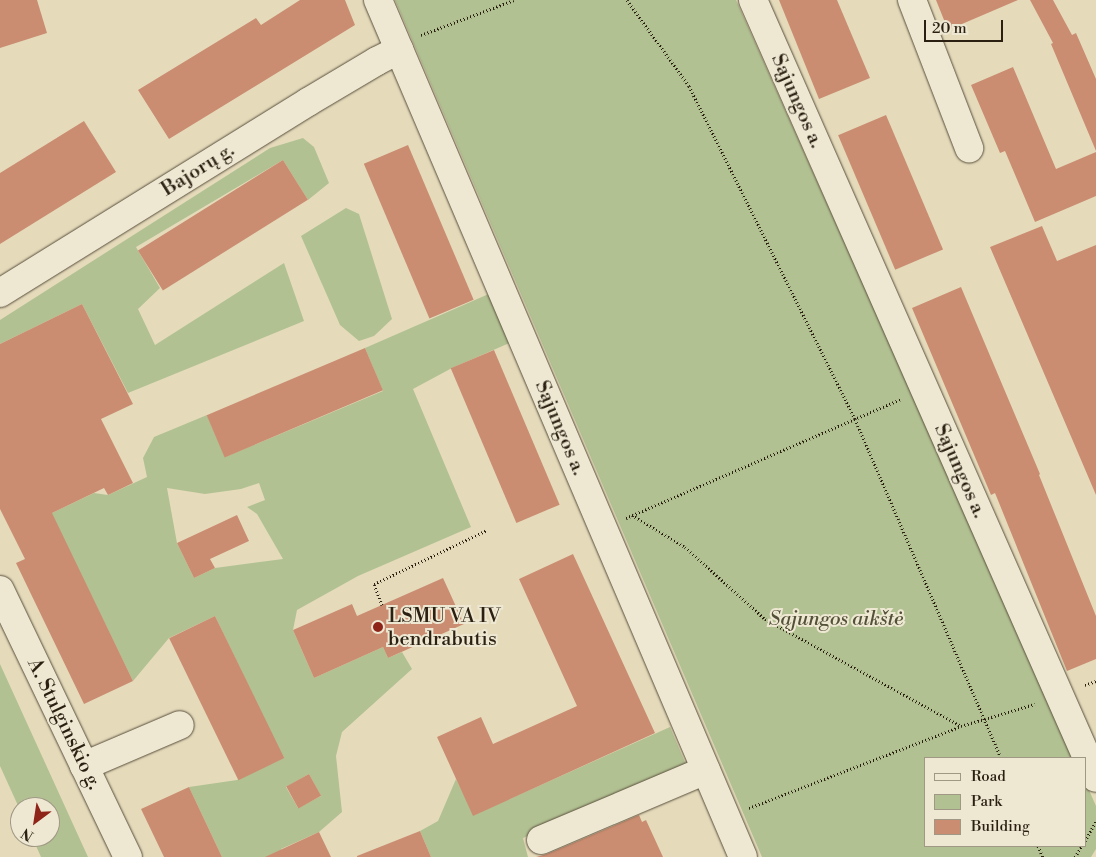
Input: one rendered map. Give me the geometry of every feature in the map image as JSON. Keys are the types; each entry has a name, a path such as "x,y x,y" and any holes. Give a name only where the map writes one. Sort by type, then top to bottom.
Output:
{"street":[{"name":"Sąjungos a.","path":"378,0 407,44 602,528 743,857"},
{"name":"Sąjungos a.","path":"752,0 1096,778"},
{"path":"912,0 969,148"},
{"name":"Bajorų g.","path":"0,293 308,102 407,44"},
{"name":"A. Stulginskio g.","path":"0,590 128,857"},
{"path":"84,766 180,725"},
{"path":"541,840 706,770"}],"path":[{"path":"407,44 514,0"},
{"path":"627,0 689,86 854,419 1001,757"},
{"path":"602,528 924,389"},
{"path":"632,515 685,547 765,619 961,726"},
{"path":"382,605 374,584 487,530"},
{"path":"726,817 961,726 1060,696 1096,681"},
{"path":"1086,838 1096,821"}],"green space":[{"name":"Sąjungos aikštė","path":"395,0 736,0 1075,757 924,757 924,847 1086,847 1086,783 1096,806 1096,849 1091,857 762,857"},
{"path":"303,138 314,147 329,183 308,200 283,160 136,247 160,288 138,309 155,345 284,263 304,321 128,393 82,304 0,344 0,320 270,148"},
{"path":"346,208 359,214 392,319 374,336 359,341 340,325 301,236"},
{"path":"491,293 512,342 452,368 413,389 471,527 358,576 297,610 293,630 314,678 383,647 388,658 402,652 412,669 342,732 336,756 342,812 319,832 281,849 284,857 222,857 189,787 237,780 283,758 215,616 169,638 133,681 64,540 12,532 94,493 108,495 147,477 143,458 154,437 207,415 225,457 383,391 365,348","holes":["259,483 265,500 247,507 257,514 283,559 215,568 194,578 177,543 167,488 205,494 241,489","309,774 321,796 298,808 286,787"]},
{"path":"0,664 88,857 41,857 36,847 60,847 60,797 14,797 0,766"},
{"path":"670,727 687,767 523,838 528,857 431,857 420,831 438,821 456,779 474,815"}],"building":[{"path":"0,0 37,0 47,33 0,48"},
{"path":"300,0 345,0 355,25 169,139 138,90 256,18 261,25"},
{"path":"779,0 837,0 870,78 819,99"},
{"path":"936,0 1018,0 948,30"},
{"path":"1030,0 1053,0 1072,35 1076,33 1096,79 1096,151 1051,44 1053,43"},
{"path":"1013,67 1056,169 1096,152 1096,196 1035,222 1005,151 1000,153 971,85"},
{"path":"886,115 943,249 895,270 838,135"},
{"path":"84,121 116,172 0,244 0,173"},
{"path":"408,145 474,300 429,318 364,164"},
{"path":"283,160 308,200 163,290 138,251"},
{"path":"1042,226 1057,261 1096,245 1096,495 990,247"},
{"path":"961,287 1040,474 1096,616 1096,659 1067,671 995,493 991,495 912,308"},
{"path":"82,304 133,404 101,419 133,483 108,495 104,488 52,513 133,681 84,704 16,563 25,559 0,509 0,344"},
{"path":"365,348 383,390 225,458 207,415"},
{"path":"494,350 560,505 516,523 451,368"},
{"path":"237,515 249,541 210,559 215,568 194,578 177,543"},
{"path":"573,554 655,733 473,816 437,737 481,717 493,744 577,706 519,579"},
{"name":"LSMU VA IV bendrabutis","path":"443,578 464,624 388,658 383,647 314,678 293,630 352,604 357,616"},
{"path":"215,616 284,758 238,780 169,638"},
{"path":"309,774 321,796 298,808 286,787"},
{"path":"189,787 222,857 164,857 141,809"},
{"path":"639,815 642,822 646,820 663,857 536,857 547,854"},
{"path":"420,831 431,857 357,857 357,856"},
{"path":"319,832 331,857 265,857"}],"place":[{"name":"LSMU VA IV bendrabutis","path":"378,627"}]}
